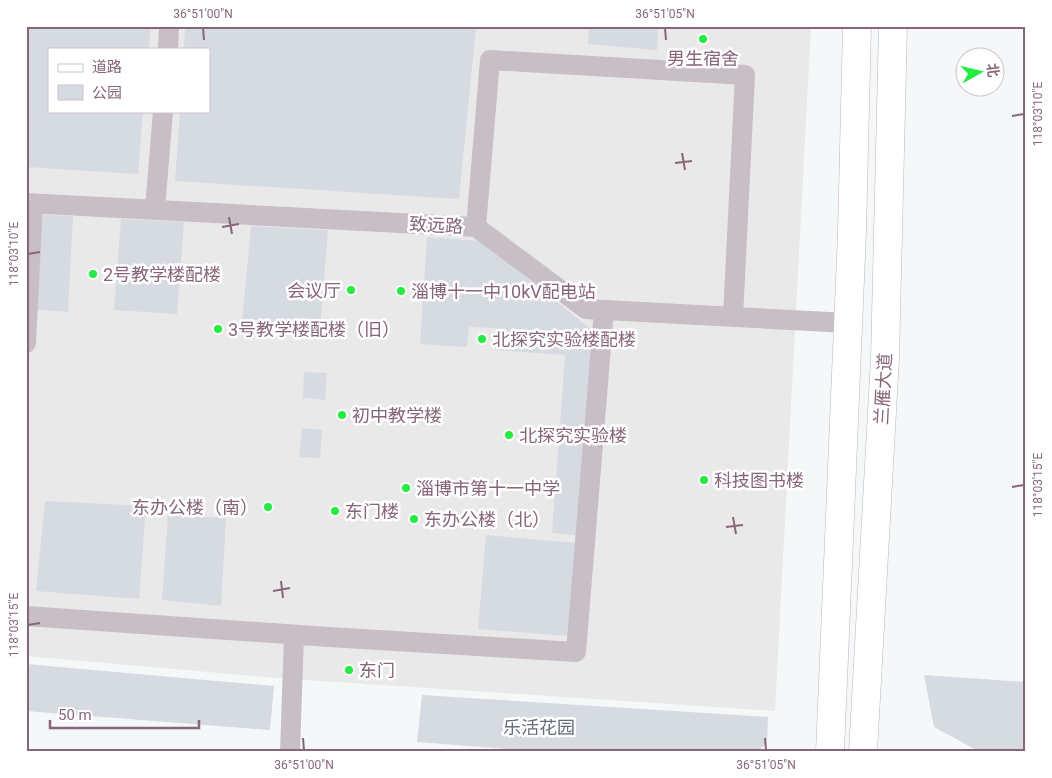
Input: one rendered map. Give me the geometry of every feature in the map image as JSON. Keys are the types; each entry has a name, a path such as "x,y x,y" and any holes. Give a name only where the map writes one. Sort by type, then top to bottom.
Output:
{"main road":[{"path":"830,752 848,323 857,26"},
{"name":"兰雁大道","path":"864,752 885,358 893,26"}],"street":[{"path":"168,48 169,26"},
{"path":"476,227 490,60 745,76 733,317"},
{"path":"155,209 162,112"},
{"path":"26,343 30,203"},
{"name":"致远路","path":"30,203 476,227 586,309 848,323"},
{"path":"26,616 576,652 604,310"},
{"path":"290,752 294,635"}],"shaded area":[{"name":"淄博市第十一中学","path":"26,26 811,26 775,711 276,678 26,656"}],"green space":[{"path":"26,26 151,26 149,48 48,48 48,112 143,112 138,174 26,167"},
{"path":"185,26 506,26 476,28 459,199 175,181 180,112 210,112 210,48 184,48"},
{"path":"589,26 658,26 657,50 588,44"},
{"path":"26,214 73,216 68,312 26,309"},
{"path":"121,219 184,222 177,314 114,310"},
{"path":"251,226 328,230 320,328 242,322"},
{"path":"427,237 481,241 592,330 581,536 552,533 565,355 495,350 497,328 469,327 467,347 420,344"},
{"path":"304,372 327,373 325,400 303,398"},
{"path":"302,428 322,430 320,458 299,457"},
{"path":"45,501 146,506 139,599 36,591"},
{"path":"168,515 226,518 221,606 162,600"},
{"path":"486,535 576,543 569,636 478,629"},
{"path":"26,664 274,686 270,730 26,711"},
{"path":"924,675 1026,682 1026,752 980,752 934,727"},
{"name":"乐活花园","path":"422,695 768,717 767,743 757,752 545,752 417,742"}],"place":[{"name":"男生宿舍","path":"703,39"},
{"name":"2号教学楼配楼","path":"93,274"},
{"name":"会议厅","path":"351,290"},
{"name":"淄博十一中10kV配电站","path":"401,291"},
{"name":"3号教学楼配楼（旧）","path":"218,329"},
{"name":"北探究实验楼配楼","path":"482,339"},
{"name":"初中教学楼","path":"342,415"},
{"name":"北探究实验楼","path":"509,435"},
{"name":"科技图书楼","path":"704,480"},
{"name":"淄博市第十一中学","path":"406,488"},
{"name":"东办公楼（南）","path":"268,507"},
{"name":"东门楼","path":"335,511"},
{"name":"东办公楼（北）","path":"414,519"},
{"name":"东门","path":"349,670"}]}
